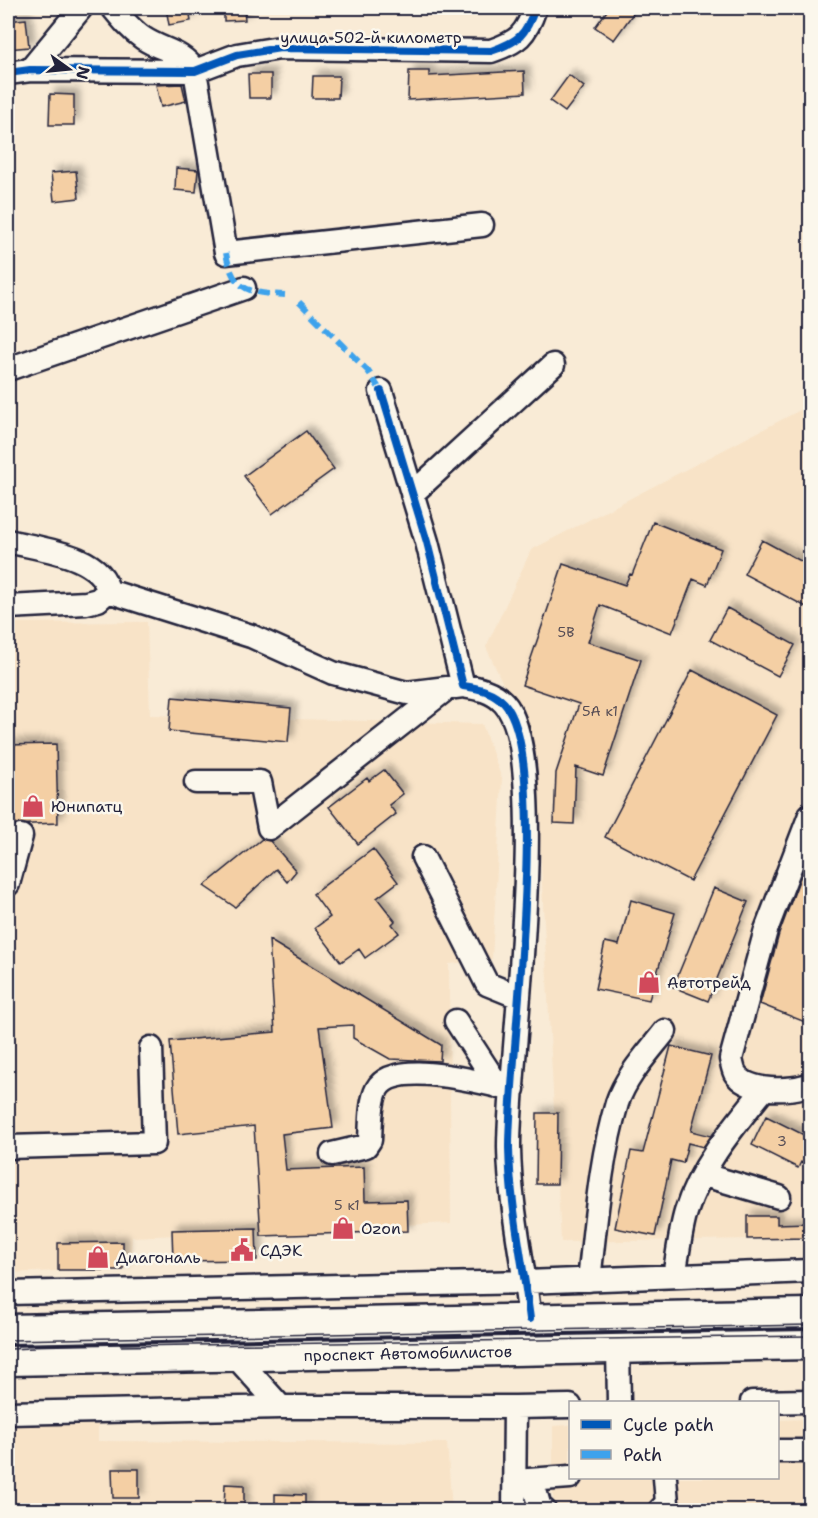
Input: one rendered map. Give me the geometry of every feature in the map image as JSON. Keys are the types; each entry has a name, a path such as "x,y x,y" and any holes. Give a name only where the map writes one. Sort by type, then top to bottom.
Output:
{"main road":[{"name":"проспект Автомобилистов","path":"8,1329 810,1313"},
{"name":"проспект Автомобилистов","path":"8,1362 618,1348 810,1346"}],"street":[{"path":"30,70 81,8"},
{"path":"113,8 127,25 145,40 178,53 188,60 195,71 226,253 482,225"},
{"name":"улица 502-й километр","path":"8,73 30,70 195,71 237,55 280,48 491,51 512,44 528,28 535,8"},
{"path":"8,369 244,288"},
{"path":"412,494 553,365"},
{"path":"381,391 412,494 455,687"},
{"path":"8,541 88,563 103,575 108,591"},
{"path":"108,591 251,636 333,674 407,693 455,687 492,694 505,704 523,747 526,779 523,946 519,997 506,1088 514,1216 530,1319"},
{"path":"8,608 86,603 98,600 108,591"},
{"path":"196,782 260,782 269,828 455,687"},
{"path":"809,1086 764,1089 742,1080 734,1072 731,1059 766,930 810,815"},
{"path":"8,884 21,836"},
{"path":"423,857 487,984 519,997"},
{"path":"456,1021 506,1088"},
{"path":"589,1280 598,1197 618,1102 633,1071 665,1031"},
{"path":"8,1147 154,1143 151,1048"},
{"path":"332,1154 366,1146 370,1140 377,1089 384,1080 401,1075 422,1074 460,1077 506,1088"},
{"path":"674,1276 687,1211 704,1175 725,1139 764,1089"},
{"path":"704,1175 779,1197"},
{"path":"8,1293 526,1282 810,1271"},
{"path":"110,1327 111,1359"},
{"path":"618,1348 620,1401"},
{"path":"235,1356 253,1372 281,1407"},
{"path":"779,1402 810,1401"},
{"path":"8,1413 281,1407 569,1406"},
{"path":"514,1510 523,1481 515,1407"},
{"path":"779,1451 805,1451"},
{"path":"523,1481 569,1477"},
{"path":"660,1510 667,1503 665,1479"},
{"path":"523,1481 540,1508 544,1510"}],"shaded area":[{"path":"808,406 810,410 810,1238 561,1242 535,753 486,647 531,550"},
{"path":"147,622 150,715 482,724 502,779 492,959 449,964 451,1223 132,1237 130,1268 8,1273 8,623"},
{"path":"810,1419 810,1510 553,1510 553,1426 569,1425 569,1479 779,1479 779,1420"},
{"path":"8,1423 98,1423 98,1441 447,1443 452,1510 8,1510"}],"building":[{"path":"166,8 189,8 191,21 169,25"},
{"path":"224,8 244,8 245,20 224,21"},
{"path":"609,8 637,8 614,40 595,27"},
{"path":"26,19 29,47 8,49 8,21"},
{"path":"409,71 429,71 429,76 524,71 525,93 408,100"},
{"path":"248,74 271,74 271,98 249,98"},
{"path":"569,75 584,87 565,112 550,101"},
{"path":"313,76 339,76 338,98 312,98"},
{"path":"182,84 186,101 161,107 156,85"},
{"path":"50,94 74,95 74,125 49,125"},
{"path":"176,168 198,170 196,192 175,190"},
{"path":"76,171 79,198 54,201 51,173"},
{"path":"306,431 334,469 272,514 244,476"},
{"path":"653,522 721,549 707,585 693,579 672,633 600,605 588,642 641,660 603,776 576,767 574,824 554,823 556,773 579,704 522,685 563,564 625,585 630,574 632,575"},
{"path":"762,540 810,566 810,609 744,574"},
{"path":"727,608 795,645 778,676 710,640"},
{"path":"692,670 777,715 690,881 605,837"},
{"path":"172,697 291,708 288,742 169,731"},
{"path":"56,744 58,823 8,825 8,745"},
{"path":"384,770 403,794 389,805 396,814 358,844 329,807 367,778 369,781"},
{"path":"262,839 270,841 296,871 287,882 276,869 235,907 204,886"},
{"path":"373,849 398,882 377,898 395,921 392,924 399,933 365,958 359,949 341,962 315,928 330,917 313,894"},
{"path":"810,851 810,1024 760,1004 779,934"},
{"path":"714,888 748,902 708,1001 673,987"},
{"path":"631,900 675,913 649,1000 595,989 605,942 619,945"},
{"path":"269,940 441,1045 440,1061 390,1059 353,1038 353,1025 319,1027 333,1128 282,1134 286,1170 364,1167 365,1201 407,1200 408,1231 261,1236 254,1126 178,1134 170,1041 275,1032"},
{"path":"671,1046 711,1056 691,1131 711,1136 703,1147 688,1143 683,1163 671,1160 655,1236 615,1228 631,1151 643,1153"},
{"path":"537,1113 558,1113 557,1184 536,1184"},
{"path":"766,1116 810,1138 810,1167 801,1162 798,1168 752,1145"},
{"path":"747,1216 777,1216 777,1224 809,1223 809,1238 747,1239"},
{"path":"256,1228 257,1260 173,1261 172,1230"},
{"path":"123,1242 123,1270 58,1270 58,1243"},
{"path":"112,1469 139,1469 139,1498 113,1498"},
{"path":"225,1484 244,1485 244,1510 224,1510"},
{"path":"275,1494 305,1495 305,1510 275,1510"}],"tram line":[{"path":"8,1340 810,1325"},
{"path":"121,1346 810,1336"},
{"path":"8,1349 34,1348"}],"marked path":[{"path":"226,253 233,275 245,288 262,293 285,295"},
{"path":"299,302 368,371 381,391"}],"cycle path":[{"path":"8,73 30,70 195,71 237,55 280,48 491,51 520,36 528,25 535,8"},
{"path":"381,391 427,542 463,686 485,691 500,699 518,734 525,784 527,845 509,1148 514,1212 530,1319"}],"place":[{"name":"Юнипатц","path":"33,806"},
{"name":"Автотрейд","path":"649,982"},
{"name":"Ozon","path":"343,1228"},
{"name":"СДЭК","path":"242,1250"},
{"name":"Диагональ","path":"98,1257"}]}
